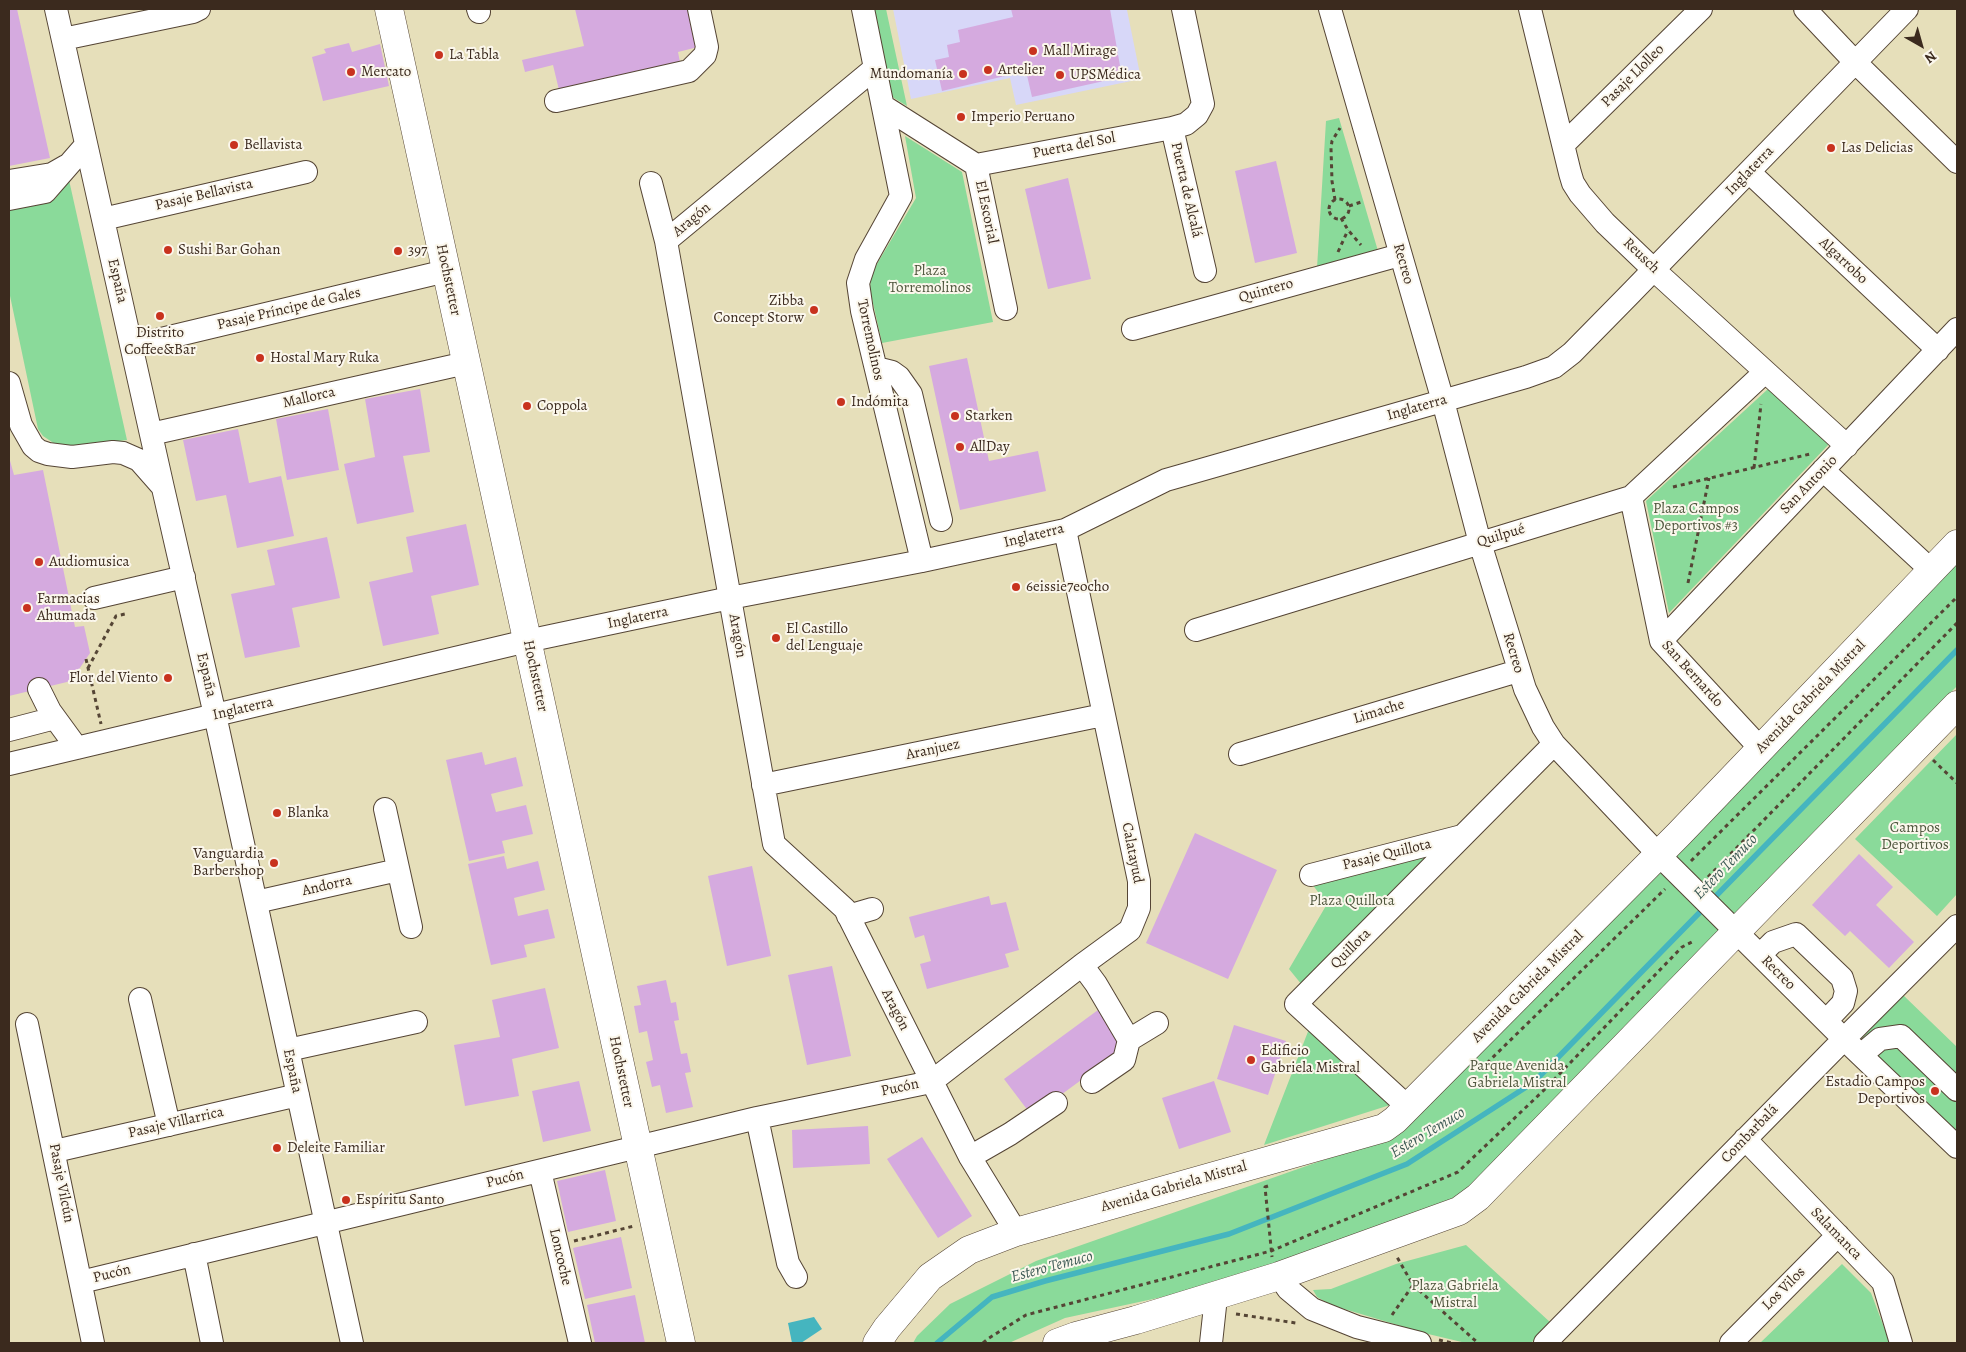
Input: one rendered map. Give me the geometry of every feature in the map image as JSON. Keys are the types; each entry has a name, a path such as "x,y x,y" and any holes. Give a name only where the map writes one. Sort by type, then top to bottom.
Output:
{"main road":[{"name":"Hochstetter","path":"389,9 681,1343"},
{"name":"Avenida Gabriela Mistral","path":"877,1343 887,1328 930,1277 969,1250 1016,1232 1384,1128 1395,1120 1659,855 1957,544"},
{"path":"1069,1341 1279,1276 1459,1211 1478,1197 1732,927 1957,704"}],"street":[{"name":"España","path":"56,9 215,715 352,1343"},
{"path":"63,40 193,12 199,9"},
{"path":"556,101 689,71 705,55 707,47 699,9"},
{"name":"Torremolinos","path":"863,9 901,196 866,259 858,283 862,311 922,561"},
{"name":"Puerta de Alcalá","path":"1183,9 1203,104 1197,115 1186,124 1172,128 1205,271"},
{"name":"Recreo","path":"1330,9 1443,401 1480,543 1518,671 1533,708 1554,744 1659,855 1844,1039 1957,1147"},
{"name":"Reusch","path":"1530,9 1573,183 1580,194 1605,223 1654,270 1847,446"},
{"name":"Pasaje Llolleo","path":"1564,144 1701,9"},
{"path":"1804,9 1856,64 1957,162"},
{"name":"Inglaterra","path":"9,764 527,641 1065,530 1166,480 1526,377 1554,366 1572,353 1856,64 1907,9"},
{"name":"Aragón","path":"875,68 666,241 763,784 766,846 847,904 970,1157 1016,1232"},
{"name":"El Escorial","path":"883,106 976,165 1006,309"},
{"name":"Puerta del Sol","path":"976,165 1172,128"},
{"path":"9,199 45,192 86,145"},
{"path":"9,181 52,174 71,163"},
{"name":"Pasaje Bellavista","path":"103,219 306,172"},
{"name":"Algarrobo","path":"1749,172 1938,350"},
{"path":"651,184 666,241"},
{"name":"Quintero","path":"1133,329 1400,254"},
{"name":"Pasaje Príncipe de Gales","path":"132,346 446,271"},
{"name":"San Antonio","path":"1660,641 1957,329"},
{"name":"Mallorca","path":"151,434 466,363"},
{"path":"876,368 892,372 908,388 941,520"},
{"name":"Quilpué","path":"1196,630 1631,496 1765,372"},
{"path":"9,383 26,437 39,451 72,457 113,452 123,453 139,460 163,488"},
{"path":"903,480 928,467"},
{"path":"1823,470 1932,571"},
{"name":"San Bernardo","path":"1631,496 1660,641 1761,749"},
{"name":"Calatayud","path":"932,1082 1130,930 1139,908 1139,881 1065,530"},
{"path":"94,598 184,577"},
{"name":"Limache","path":"1240,754 1518,671"},
{"path":"39,689 55,718 77,748"},
{"name":"Aranjuez","path":"763,784 1103,714"},
{"path":"9,730 55,718"},
{"name":"Quillota","path":"1408,1107 1296,1004 1554,744"},
{"path":"385,809 411,926"},
{"name":"Pasaje Quillota","path":"1311,875 1463,836"},
{"name":"Andorra","path":"256,902 398,870"},
{"path":"847,904 872,910"},
{"name":"Combarbalá","path":"1545,1343 1957,926"},
{"path":"1760,955 1773,942 1796,934 1842,978 1846,991 1843,1003 1826,1021"},
{"path":"1082,965 1096,984 1129,1040 1124,1060 1092,1082"},
{"path":"140,999 169,1125"},
{"path":"288,1050 416,1022"},
{"path":"1129,1040 1157,1023"},
{"name":"Pasaje Vilcún","path":"27,1024 55,1151 93,1343"},
{"path":"1861,1055 1880,1039 1900,1036 1957,1090"},
{"name":"Pucón","path":"80,1282 757,1118 932,1082"},
{"name":"Pasaje Villarrica","path":"55,1151 298,1095"},
{"path":"970,1157 1010,1134 1056,1103"},
{"path":"757,1118 788,1263 796,1277"},
{"name":"Salamanca","path":"1745,1139 1883,1282 1901,1343"},
{"name":"Loncoche","path":"540,1171 580,1343"},
{"name":"Los Vilos","path":"1731,1343 1838,1235"},
{"path":"194,1254 212,1343"},
{"path":"1279,1276 1288,1289 1312,1309 1357,1327 1420,1343"},
{"path":"1211,1343 1216,1296"}],"path":[{"path":"1335,200 1344,200 1349,206 1348,214 1341,218 1334,217 1330,212 1331,205 1335,200 1332,181 1331,148 1332,141 1340,128"},
{"path":"1349,206 1361,202"},
{"path":"1341,218 1354,238 1364,247"},
{"path":"1754,468 1765,372"},
{"path":"1686,592 1709,478 1847,446"},
{"path":"1688,864 1957,597"},
{"path":"88,668 116,616 134,611"},
{"path":"1510,1039 1688,884 1957,623"},
{"path":"86,659 105,741"},
{"path":"1930,758 1957,784"},
{"path":"983,1343 1026,1316 1271,1251 1458,1172 1543,1091 1682,947 1698,939"},
{"path":"1267,1207 1271,1251"},
{"path":"557,1245 654,1221"},
{"path":"1397,1256 1413,1285 1478,1343"},
{"path":"1389,1319 1413,1285"}],"shaded area":[{"name":"Mall Mirage","path":"893,9 1132,9 1127,10 1141,79 1016,105 1010,78 911,99"}],"green space":[{"path":"870,9 886,9 907,106 889,95"},
{"path":"1339,118 1378,251 1317,268 1326,121"},
{"name":"Plaza Torremolinos","path":"905,136 962,172 993,322 882,343 870,290 871,274 916,198"},
{"path":"69,180 127,440 72,447 55,444 43,436 38,429 9,291 9,209 55,199"},
{"name":"Plaza Campos Deportivos #3","path":"1768,389 1829,444 1669,613 1646,501"},
{"name":"Parque Avenida Gabriela Mistral","path":"1957,557 1957,686 1467,1192 1450,1204 1218,1285 1065,1318 1009,1343 913,1343 917,1336 950,1304 1036,1261 1389,1137"},
{"name":"Campos Deportivos","path":"1957,734 1957,894 1937,916 1855,839"},
{"name":"Plaza Quillota","path":"1438,854 1302,985 1289,969 1327,904 1312,884"},
{"name":"Estadio Campos Deportivos","path":"1903,995 1957,1047 1957,1134 1860,1040"},
{"path":"1309,1029 1390,1105 1264,1145"},
{"name":"Plaza Gabriela Mistral","path":"1466,1245 1551,1323 1531,1343 1466,1343 1424,1333 1331,1305 1317,1297 1313,1290 1331,1289 1396,1264"},
{"path":"1842,1264 1871,1293 1890,1343 1760,1343"}],"water":[{"path":"814,1317 822,1329 801,1343 792,1343 788,1323"}],"building":[{"path":"9,9 17,9 50,158 9,166"},
{"path":"575,9 693,9 702,46 678,52 680,62 559,90 553,65 525,72 522,60 584,46"},
{"name":"Mall Mirage","path":"1011,9 1110,9 1122,77 1032,97 1026,71 942,91 935,60 949,57 947,45 960,42 958,30 1013,17"},
{"name":"Mercato","path":"349,43 352,52 380,44 389,86 323,101 312,57 326,53 324,49"},
{"path":"1276,161 1297,253 1255,263 1235,171"},
{"path":"1068,178 1091,279 1048,289 1025,189"},
{"path":"967,358 989,461 1038,451 1046,491 960,510 929,366"},
{"path":"420,389 430,452 403,456 414,512 357,524 344,464 375,457 365,399"},
{"path":"328,409 339,470 287,480 276,419"},
{"path":"238,429 249,483 281,476 294,536 237,548 226,495 196,501 183,440"},
{"path":"9,457 14,475 43,470 75,627 84,626 90,653 71,681 9,696"},
{"path":"466,524 479,585 431,596 439,634 383,646 369,582 413,572 406,537"},
{"path":"327,537 340,598 292,608 300,647 245,658 231,594 275,585 267,550"},
{"path":"482,752 485,765 516,757 523,786 491,794 496,812 526,805 533,834 502,841 505,853 469,861 446,760"},
{"path":"1195,833 1277,870 1228,979 1146,943"},
{"path":"1859,854 1893,887 1876,905 1914,942 1889,968 1850,931 1845,936 1812,905"},
{"path":"504,856 507,869 538,861 545,890 514,898 518,916 548,909 555,938 524,945 527,957 491,965 468,864"},
{"path":"752,866 771,956 727,966 708,876"},
{"path":"989,896 991,905 1006,902 1019,950 1005,954 1009,967 927,989 920,964 931,961 924,935 915,938 909,917"},
{"path":"832,966 851,1056 807,1065 788,975"},
{"path":"666,980 671,1003 676,1002 679,1020 674,1021 681,1054 687,1053 691,1072 685,1073 693,1107 666,1113 660,1085 652,1087 646,1062 653,1060 647,1031 639,1033 634,1006 641,1005 637,986"},
{"path":"545,988 559,1048 512,1059 519,1096 465,1106 454,1045 500,1037 492,1000"},
{"path":"1098,1010 1125,1048 1032,1116 1004,1079"},
{"name":"Edificio Gabriela Mistral","path":"1234,1025 1286,1041 1268,1095 1217,1079"},
{"path":"579,1081 591,1131 543,1142 532,1091"},
{"path":"1214,1081 1231,1132 1179,1149 1162,1098"},
{"path":"868,1126 870,1164 793,1168 792,1130"},
{"path":"922,1137 972,1216 938,1238 887,1159"},
{"path":"605,1170 616,1221 568,1232 557,1181"},
{"path":"621,1237 632,1288 585,1299 573,1248"},
{"path":"635,1295 645,1343 595,1343 587,1305"}],"waterway":[{"name":"Estero Temuco","path":"1711,901 1957,650"},
{"name":"Estero Temuco","path":"937,1343 992,1297 1045,1281 1229,1234 1407,1164 1534,1082 1704,908"}],"place":[{"name":"Mall Mirage","path":"1033,51"},
{"name":"La Tabla","path":"439,55"},
{"name":"Artelier","path":"988,70"},
{"name":"Mercato","path":"351,72"},
{"name":"Mundomanía","path":"963,74"},
{"name":"UPSMédica","path":"1060,75"},
{"name":"Imperio Peruano","path":"961,117"},
{"name":"Bellavista","path":"234,145"},
{"name":"Las Delicias","path":"1831,148"},
{"name":"Sushi Bar Gohan","path":"168,250"},
{"name":"397","path":"398,251"},
{"name":"Zibba Concept Storw","path":"814,310"},
{"name":"Distrito Coffee&Bar","path":"160,316"},
{"name":"Hostal Mary Ruka","path":"260,358"},
{"name":"Indómita","path":"841,402"},
{"name":"Coppola","path":"527,406"},
{"name":"Starken","path":"955,416"},
{"name":"AllDay","path":"960,447"},
{"name":"Audiomusica","path":"39,562"},
{"name":"6eissie7eocho","path":"1016,587"},
{"name":"Farmacias Ahumada","path":"27,608"},
{"name":"El Castillo del Lenguaje","path":"776,638"},
{"name":"Flor del Viento","path":"168,678"},
{"name":"Blanka","path":"277,813"},
{"name":"Vanguardia Barbershop","path":"274,863"},
{"name":"Edificio Gabriela Mistral","path":"1251,1060"},
{"name":"Estadio Campos Deportivos","path":"1935,1091"},
{"name":"Deleite Familiar","path":"277,1148"},
{"name":"Espíritu Santo","path":"346,1200"}]}
